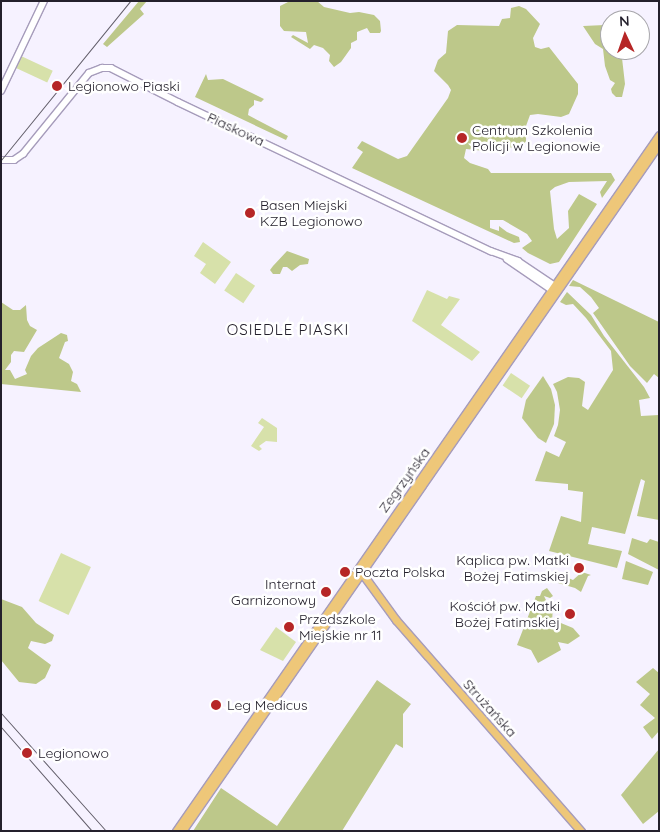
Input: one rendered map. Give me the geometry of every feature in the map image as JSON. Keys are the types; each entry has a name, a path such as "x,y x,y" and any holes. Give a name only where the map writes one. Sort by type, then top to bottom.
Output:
{"main road":[{"name":"Zegrzyńska","path":"176,831 185,821 655,146 659,135"},
{"name":"Strużańska","path":"358,573 581,831"},
{"name":"Zegrzyńska","path":"182,831 185,821"}],"street":[{"path":"1,91 44,1"},
{"name":"Piaskowa","path":"1,160 11,161 21,156 89,73 102,68 112,68 178,102 499,254 518,261 555,288"}],"green space":[{"path":"139,1 147,1 140,9 144,14 107,47 103,44"},
{"path":"290,1 317,1 324,7 350,13 359,12 374,15 380,21 381,31 380,33 370,33 367,28 357,32 357,40 351,43 351,48 341,62 334,67 329,61 330,55 323,48 314,45 310,49 291,37 293,35 308,43 306,32 284,31 280,26 280,6"},
{"path":"519,6 526,9 540,24 533,38 535,47 541,49 549,47 578,84 578,94 569,114 561,117 538,114 530,115 526,126 526,141 523,146 485,151 466,149 464,158 470,163 488,169 491,173 611,173 615,180 602,198 600,192 607,181 569,182 550,191 554,229 557,239 569,228 568,211 579,194 597,204 559,262 550,264 522,248 532,241 527,234 503,220 490,220 490,228 499,231 499,226 519,237 520,242 514,243 352,168 363,152 357,148 362,141 398,159 407,156 448,98 451,90 434,71 438,60 446,53 448,31 457,25 499,26 502,19 510,18 511,8"},
{"path":"600,25 600,47 595,44 583,26"},
{"path":"21,56 53,71 47,83 16,68"},
{"path":"604,60 622,60 625,84 622,97 616,97 612,93 611,89 615,83 610,80"},
{"path":"206,74 208,80 223,79 264,99 261,102 254,100 254,105 249,109 248,115 288,136 286,140 195,97"},
{"path":"203,242 231,262 215,284 200,273 206,264 194,256"},
{"path":"287,251 309,259 308,264 300,265 292,271 287,267 283,267 280,274 273,274 270,270"},
{"path":"236,273 255,286 243,303 224,290"},
{"path":"573,280 659,322 659,378 654,374 647,383 630,366 593,313 599,308 591,297 580,287 569,286"},
{"path":"427,290 447,299 449,296 460,299 441,325 480,352 472,361 412,321"},
{"path":"567,292 591,315 604,336 644,387 650,398 639,400 641,416 659,415 659,520 637,516 645,481 641,479 625,534 592,527 588,544 622,551 617,568 549,551 561,516 581,522 583,492 568,490 568,484 535,481 546,451 559,457 566,442 554,436 560,410 557,392 553,384 568,377 579,378 585,382 582,406 588,410 613,370 611,351 586,318 573,304 566,305 560,302"},
{"path":"1,302 13,310 20,310 26,305 27,320 30,326 37,330 24,352 14,351 11,355 11,362 5,370 10,370 15,379 27,374 25,370 31,356 38,348 61,333 67,335 68,341 65,342 59,358 69,364 73,372 71,381 77,384 81,392 1,384"},
{"path":"511,373 530,386 522,398 503,385"},
{"path":"543,376 551,389 555,405 554,424 546,443 538,438 522,418 526,400"},
{"path":"262,418 277,428 277,442 266,441 259,446 262,449 259,451 251,446 264,427 258,423"},
{"path":"632,538 647,543 650,539 659,542 659,570 628,554"},
{"path":"61,553 91,567 69,615 39,601"},
{"path":"626,561 653,572 648,585 622,579"},
{"path":"582,572 591,575 588,576 581,592 575,588 558,583 566,577 573,580"},
{"path":"547,588 553,596 550,598 544,596 547,602 553,605 552,623 556,621 573,628 580,636 568,644 558,642 561,650 538,663 531,650 517,645 536,596 540,596 542,591"},
{"path":"1,599 22,607 36,623 54,635 52,641 45,644 31,641 28,648 51,665 45,678 36,684 19,682 1,660"},
{"path":"276,627 296,642 283,661 260,650"},
{"path":"653,668 659,673 659,731 652,739 643,727 655,718 640,705 650,694 636,682"},
{"path":"377,680 411,704 403,714 403,748 396,744 342,831 193,831 221,788 277,826"},
{"path":"659,749 659,811 643,824 621,795"}],"railway":[{"path":"1,160 130,1"},
{"path":"1,713 106,831"},
{"path":"1,727 92,831"}],"place":[{"name":"Legionowo Piaski","path":"57,86"},
{"name":"Centrum Szkolenia Policji w Legionowie","path":"462,138"},
{"name":"Basen Miejski KZB Legionowo","path":"250,213"},
{"name":"Kaplica pw. Matki Bożej Fatimskiej","path":"579,568"},
{"name":"Poczta Polska","path":"345,572"},
{"name":"Internat Garnizonowy","path":"326,592"},
{"name":"Kościół pw. Matki Bożej Fatimskiej","path":"570,614"},
{"name":"Przedszkole Miejskie nr 11","path":"289,627"},
{"name":"Leg Medicus","path":"216,705"},
{"name":"Legionowo","path":"27,753"}],"district":[{"name":"OSIEDLE PIASKI","path":"288,330"}]}
